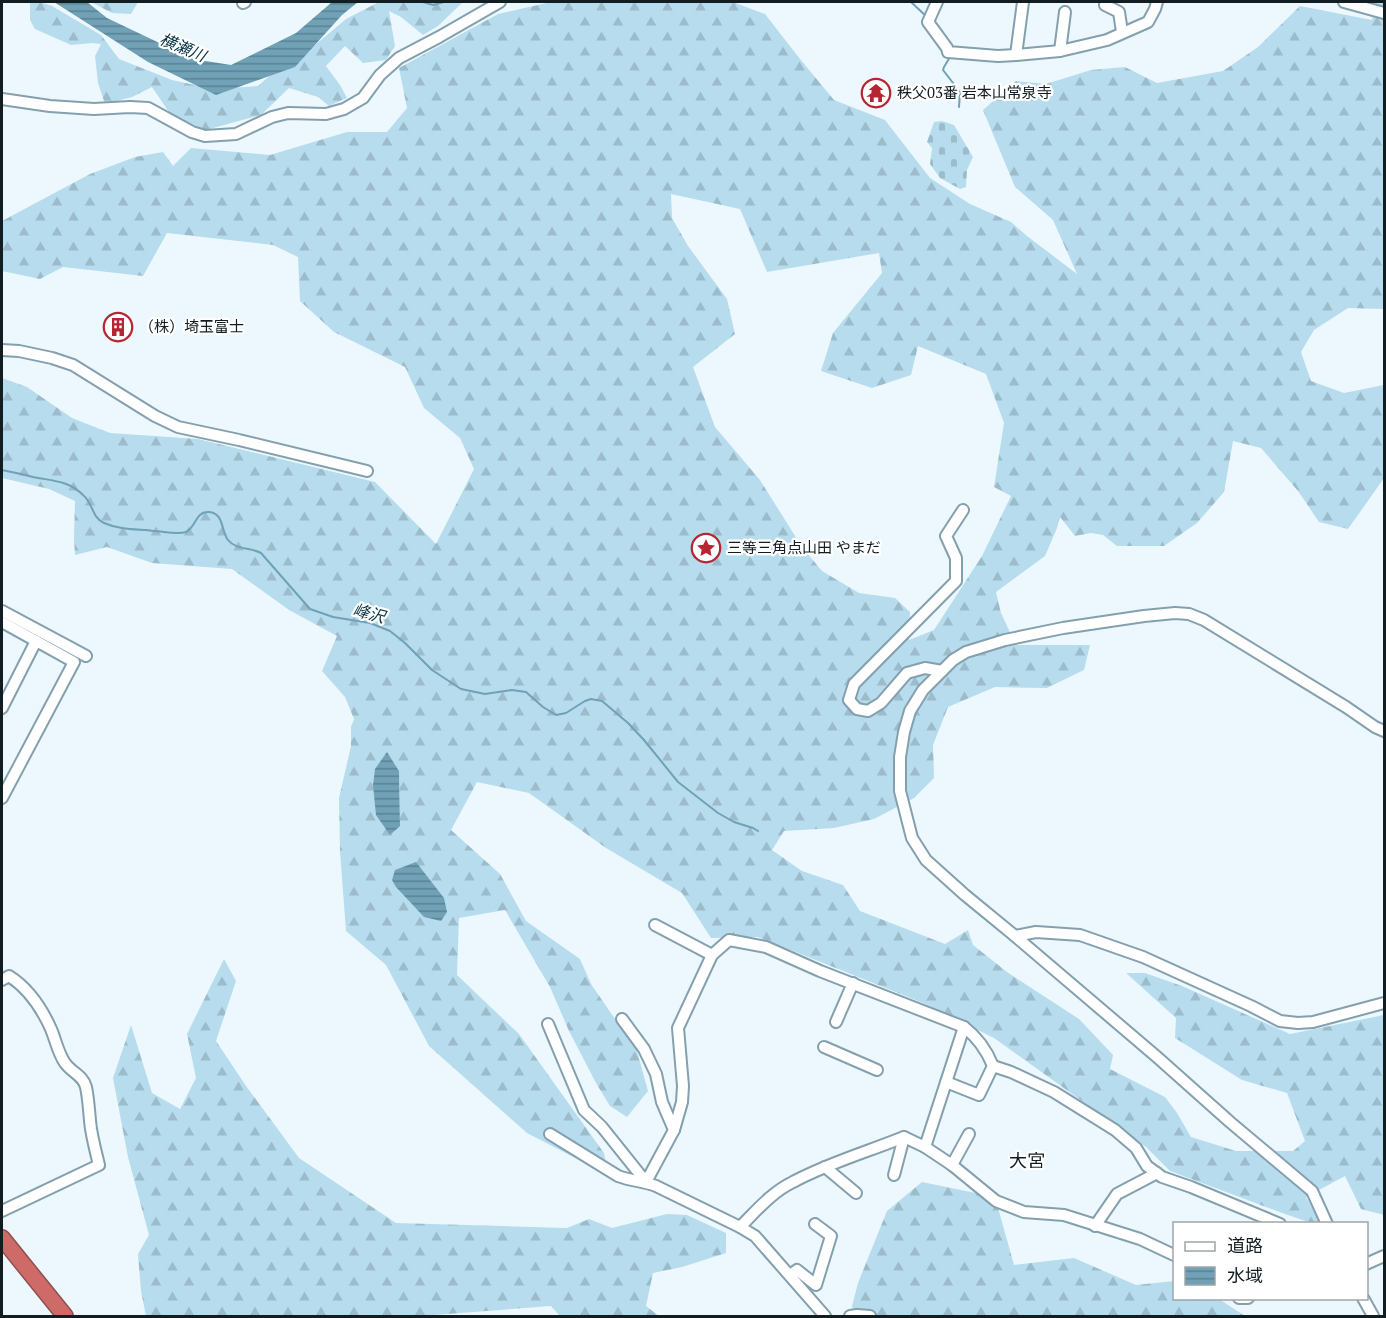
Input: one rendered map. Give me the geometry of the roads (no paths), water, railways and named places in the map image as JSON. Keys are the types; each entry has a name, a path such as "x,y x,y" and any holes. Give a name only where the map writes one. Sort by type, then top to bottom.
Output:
{"highway":[{"path":"2,1238 65,1317"}],"street":[{"path":"2,99 61,107 148,108 192,132 205,136 236,134 272,117 288,113 326,114 344,109 363,98 380,75 399,58 500,2"},
{"path":"937,2 928,22 948,52 998,56 1060,51 1107,40 1148,22 1157,2"},
{"path":"1016,55 1023,2"},
{"path":"1106,2 1105,5 1119,12 1122,32"},
{"path":"1344,2 1384,13"},
{"path":"1060,51 1065,12"},
{"path":"2,350 19,351 73,365 155,416 178,427 367,471"},
{"path":"942,671 925,668 908,673 880,703 868,711 857,709 849,700 854,684 956,580 956,558 946,536 963,510"},
{"path":"2,611 86,656"},
{"path":"1326,1222 1312,1191 926,860 912,838 905,816 900,791 900,757 903,732 910,711 923,690 953,660 966,652 1005,640 1063,628 1175,613 1189,614 1204,620 1384,731"},
{"path":"2,622 74,662 3,791"},
{"path":"2,708 36,641"},
{"path":"655,925 712,955"},
{"path":"1015,936 1035,932 1080,935 1143,957 1280,1021 1312,1022 1384,1003"},
{"path":"646,1182 674,1130 682,1102 683,1086 678,1028 712,955 729,940 766,947 819,971 964,1027 973,1034 988,1054 993,1066 979,1095 946,1082"},
{"path":"2,980 9,976 15,980 41,1007 66,1064 82,1077 86,1086 91,1131 99,1165 2,1211"},
{"path":"836,1022 853,983"},
{"path":"622,1019 644,1049 656,1074 662,1102 674,1130"},
{"path":"548,1024 584,1110 602,1127 646,1182"},
{"path":"925,1147 964,1027"},
{"path":"824,1047 878,1070"},
{"path":"993,1066 1054,1092 1114,1130 1136,1148 1147,1166 1162,1177 1225,1200 1275,1222"},
{"path":"550,1134 618,1176 628,1180 646,1182 755,1236 825,1317"},
{"path":"952,1165 969,1134"},
{"path":"740,1227 761,1205 791,1182 904,1137 925,1147 952,1165 996,1202 1024,1212 1064,1215 1140,1239 1173,1255"},
{"path":"894,1175 904,1137"},
{"path":"825,1167 856,1193"},
{"path":"1095,1226 1117,1194 1157,1173"},
{"path":"790,1275 797,1270 816,1285 831,1236 814,1224"},
{"path":"1368,1263 1384,1257"},
{"path":"1364,1300 1373,1317"},
{"path":"850,1317 857,1315 870,1317"}],"water":[{"path":"54,2 87,2 107,18 193,59 231,65 296,33 332,2 358,2 342,15 295,67 216,95 148,62"},
{"path":"387,752 399,771 400,826 390,835 376,815 373,785 375,769"},
{"path":"416,862 444,898 447,912 441,921 424,917 392,880 395,870"}],"waterway":[{"path":"423,2 433,5 444,2"},
{"path":"911,2 927,17"},
{"path":"950,57 943,70 960,92 959,107"},
{"name":"峰沢","path":"2,470 72,486 86,498 100,521 116,527 182,533 189,530 204,512 214,513 220,519 228,540 235,545 261,553 310,609 333,617 370,623 390,631 432,670 461,689 485,694 512,690 526,692 556,715 566,713 591,699 602,701 644,740 678,782 718,813 758,831"}],"place":[{"name":"秩父03番 岩本山常泉寺","path":"876,93"},
{"name":"（株）埼玉富士","path":"118,327"},
{"name":"三等三角点山田 やまだ","path":"706,548"}],"district":[{"name":"大宮","path":"1027,1161"}],"water label":[{"name":"横瀬川","path":"183,47"}]}
